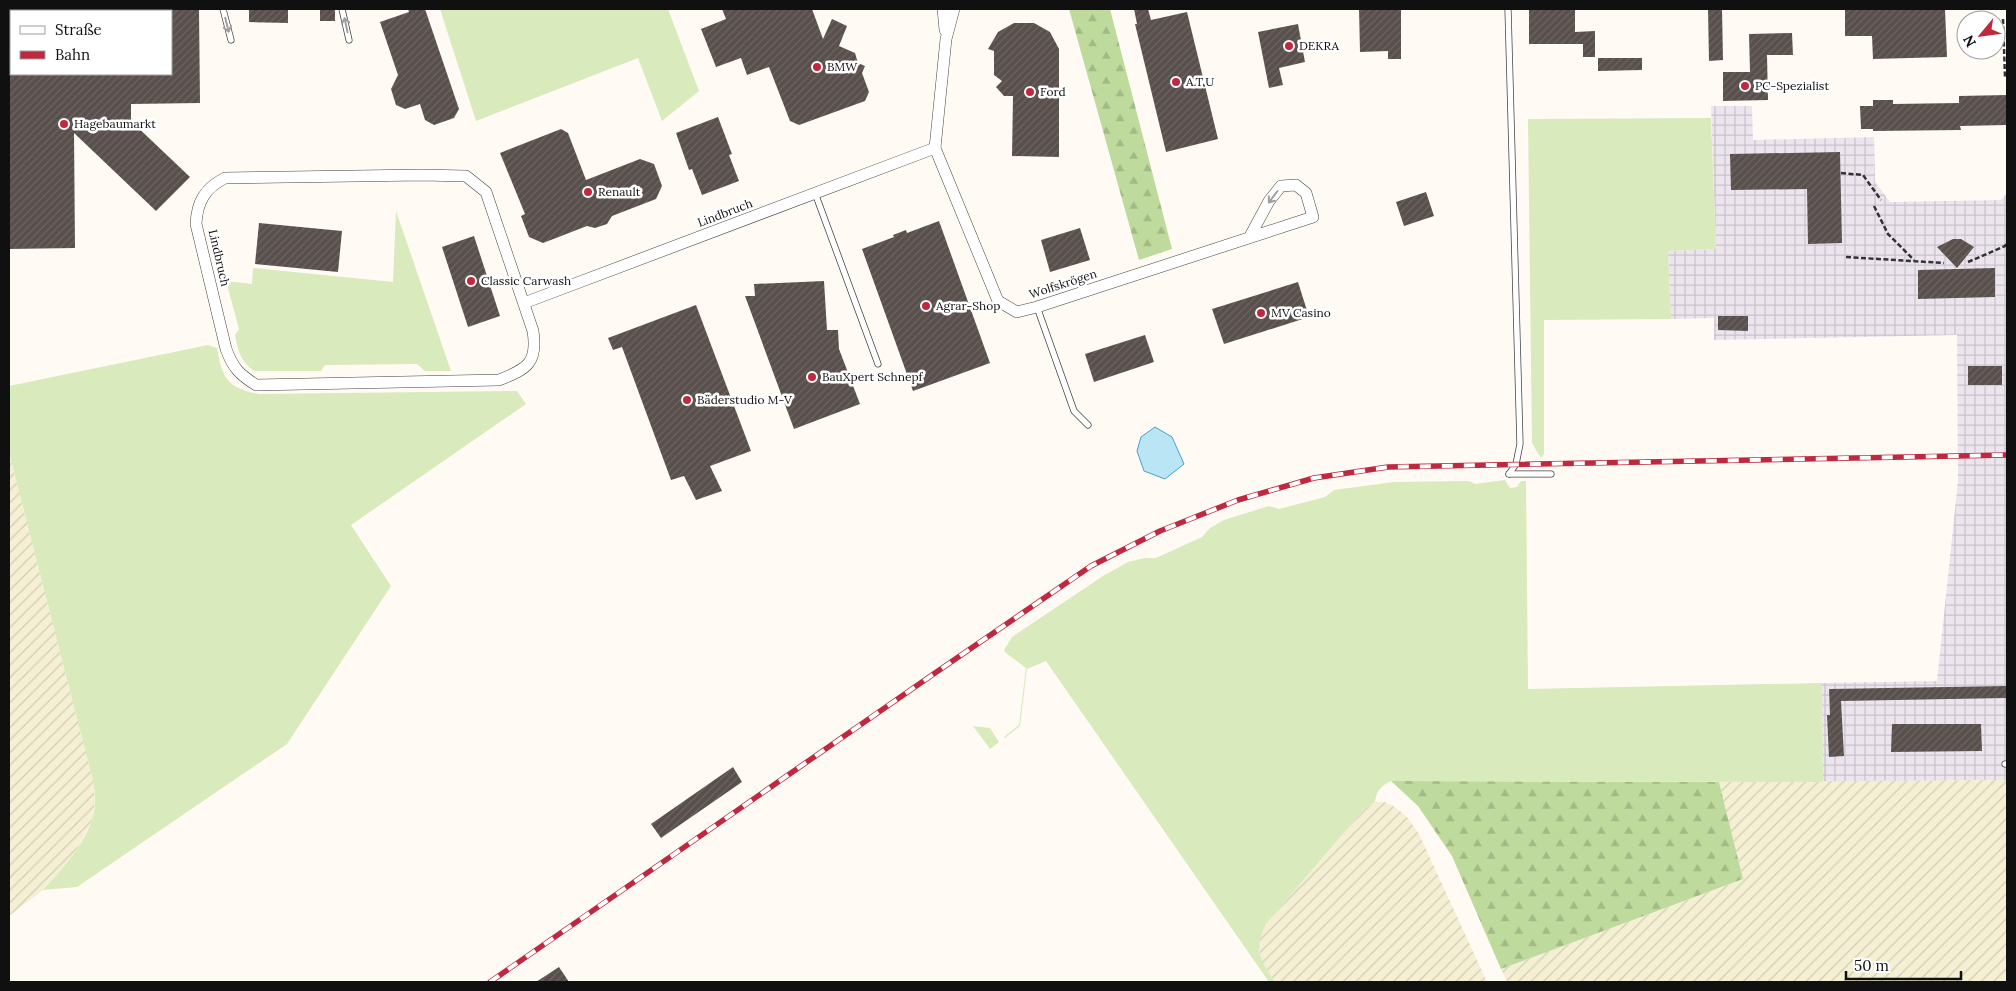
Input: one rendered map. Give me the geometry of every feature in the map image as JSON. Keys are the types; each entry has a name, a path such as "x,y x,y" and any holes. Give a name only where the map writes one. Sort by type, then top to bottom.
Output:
{"street":[{"name":"Wolfskrögen","path":"942,9 946,39"},
{"name":"Wolfskrögen","path":"954,9 946,39 935,148 998,301 1017,312 1037,307 1250,238 1313,217 1306,192 1296,185 1281,186 1269,200 1250,238"},
{"name":"Lindbruch","path":"524,303 935,148"},
{"name":"Lindbruch","path":"466,176 486,192 524,303 533,331 535,346 531,362 521,372 499,380 256,384 240,375 231,362 226,349 196,224 200,201 207,190 225,178 466,176"}],"lane":[{"path":"223,9 231,40"},
{"path":"342,9 349,40"},
{"path":"1508,9 1520,444 1516,464 1509,474 1551,474"},
{"path":"816,193 878,364"},
{"path":"1037,307 1074,411 1088,426"}],"path":[{"path":"2005,60 2005,77"},
{"path":"1840,173 1864,175 1881,200"},
{"path":"1874,206 1888,234 1915,262"},
{"path":"1968,262 2005,246 2007,243"},
{"path":"1846,257 1944,263"}],"shaded area":[{"path":"1711,106 1752,106 1753,140 1874,137 1875,182 1890,202 2001,200 2007,193 2007,780 1823,782 1822,683 1937,681 1958,481 1957,335 1714,340 1714,318 1671,319 1668,251 1716,249"},
{"path":"9,452 93,781 95,802 92,820 66,867 43,890 9,916"},
{"path":"2007,780 2007,982 1507,982 1501,969 1743,879 1719,782"},
{"path":"1375,802 1385,802 1395,807 1407,817 1419,834 1487,982 1275,982 1262,962 1259,938 1266,924 1365,808"}],"green space":[{"path":"440,9 668,9 699,91 662,121 638,58 476,121"},
{"path":"1069,9 1110,9 1172,249 1139,260"},
{"path":"1711,118 1716,249 1668,251 1671,319 1544,320 1544,454 1541,458 1532,443 1528,119"},
{"path":"396,211 451,371 425,371 417,364 325,365 321,371 254,371 249,367 240,355 237,346 235,335 239,329 226,281 252,284 253,268 393,282"},
{"path":"208,345 217,348 221,367 228,380 240,389 249,392 260,394 517,391 526,404 351,525 391,586 287,744 77,887 43,890 69,861 84,838 94,813 95,796 93,781 9,452 9,386"},
{"path":"1505,480 1510,488 1517,487 1521,481 1526,481 1528,689 1822,683 1823,782 1391,781 1380,789 1375,802 1365,808 1266,924 1259,948 1262,961 1275,982 1269,982 1046,661 1027,669 1020,726 1004,737 1019,725 1026,668 1004,650 1012,637 1103,576 1128,562 1144,558 1156,558 1202,537 1210,528 1224,520 1269,506 1279,509 1325,497 1334,490 1394,482 1469,481 1475,484"},
{"path":"973,726 990,728 999,742 990,749"},
{"path":"1391,781 1719,782 1743,879 1501,969 1452,856 1418,806"}],"water":[{"path":"1155,427 1172,437 1184,464 1165,479 1144,471 1137,451 1141,437"}],"building":[{"name":"Hagebaumarkt","path":"199,9 200,103 131,104 131,121 190,177 156,211 74,133 75,248 9,249 9,74 172,75 171,10"},
{"path":"249,9 288,9 288,23 249,22"},
{"path":"320,9 335,9 335,21 320,21"},
{"path":"408,9 425,9 459,109 454,118 434,125 425,120 420,104 405,109 396,105 391,89 398,75 380,22 409,12"},
{"name":"BMW","path":"722,9 812,9 823,39 832,19 847,26 839,46 855,53 858,63 865,66 862,73 869,92 865,101 799,125 790,121 769,67 747,75 741,58 716,67 701,29 726,19"},
{"name":"A.T.U","path":"1134,9 1148,9 1151,20 1187,12 1218,139 1166,152 1135,24 1137,24"},
{"path":"1359,9 1401,9 1401,59 1388,59 1388,51 1360,52"},
{"path":"1529,9 1575,9 1575,32 1595,31 1595,57 1583,57 1583,44 1529,44"},
{"path":"1708,9 1722,9 1723,60 1709,61"},
{"path":"1845,9 1945,9 1947,57 1873,59 1872,36 1845,36"},
{"name":"Ford","path":"1014,23 1034,23 1050,32 1059,49 1059,157 1012,156 1013,96 1004,96 996,87 1002,81 994,75 994,51 988,49 998,32"},
{"path":"1298,24 1305,62 1279,68 1283,85 1269,88 1258,32"},
{"path":"1792,33 1793,55 1767,55 1768,100 1723,101 1723,72 1750,72 1749,34"},
{"path":"1598,58 1642,58 1642,70 1598,71"},
{"path":"2007,95 2007,125 1960,126 1961,130 1873,131 1873,129 1861,129 1860,106 1873,106 1873,100 1893,100 1893,104 1959,103 1959,96"},
{"path":"718,117 732,154 729,155 739,181 702,195 692,169 689,170 676,133"},
{"name":"Renault","path":"561,129 568,133 586,180 640,159 654,164 662,186 656,199 612,216 607,224 595,228 587,226 543,243 529,237 521,216 525,214 500,153"},
{"path":"1840,152 1842,243 1808,244 1807,189 1731,190 1730,154"},
{"path":"1426,192 1434,216 1404,226 1396,202"},
{"name":"Agrar-Shop","path":"939,221 990,363 913,391 862,249 894,237 893,235 906,230 907,233"},
{"path":"259,223 342,231 338,272 255,264"},
{"path":"1080,228 1090,260 1050,272 1041,240"},
{"name":"Classic Carwash","path":"474,236 500,316 468,327 442,247"},
{"path":"1953,239 1961,239 1974,247 1957,268 1937,247"},
{"path":"1995,268 1995,297 1918,299 1918,270"},
{"name":"BauXpert Schnepf","path":"824,281 827,330 838,330 839,349 860,404 794,429 745,296 755,296 754,284"},
{"name":"MV Casino","path":"1298,282 1309,317 1224,344 1212,309"},
{"name":"Bäderstudio M-V","path":"696,305 751,451 710,466 722,491 696,500 684,476 671,480 622,347 613,350 608,338"},
{"path":"1718,316 1748,316 1748,331 1718,330"},
{"path":"1145,335 1154,362 1094,382 1085,354"},
{"path":"1968,366 2002,366 2002,385 1968,385"},
{"path":"2006,686 2006,698 1841,701 1844,756 1829,757 1827,715 1830,715 1829,689"},
{"path":"1892,724 1981,724 1982,751 1891,752"},
{"path":"733,767 742,782 661,838 651,824"},
{"path":"559,967 569,982 536,982"}],"railway":[{"path":"490,982 1091,566 1160,531 1238,500 1314,478 1388,467 2007,455"}],"place":[{"name":"DEKRA","path":"1289,46"},
{"name":"BMW","path":"817,67"},
{"name":"A.T.U","path":"1176,82"},
{"name":"PC-Spezialist","path":"1745,86"},
{"name":"Ford","path":"1030,92"},
{"name":"Hagebaumarkt","path":"64,124"},
{"name":"Renault","path":"588,192"},
{"name":"Classic Carwash","path":"471,281"},
{"name":"Agrar-Shop","path":"926,306"},
{"name":"MV Casino","path":"1261,313"},
{"name":"BauXpert Schnepf","path":"812,377"},
{"name":"Bäderstudio M-V","path":"687,400"}]}
